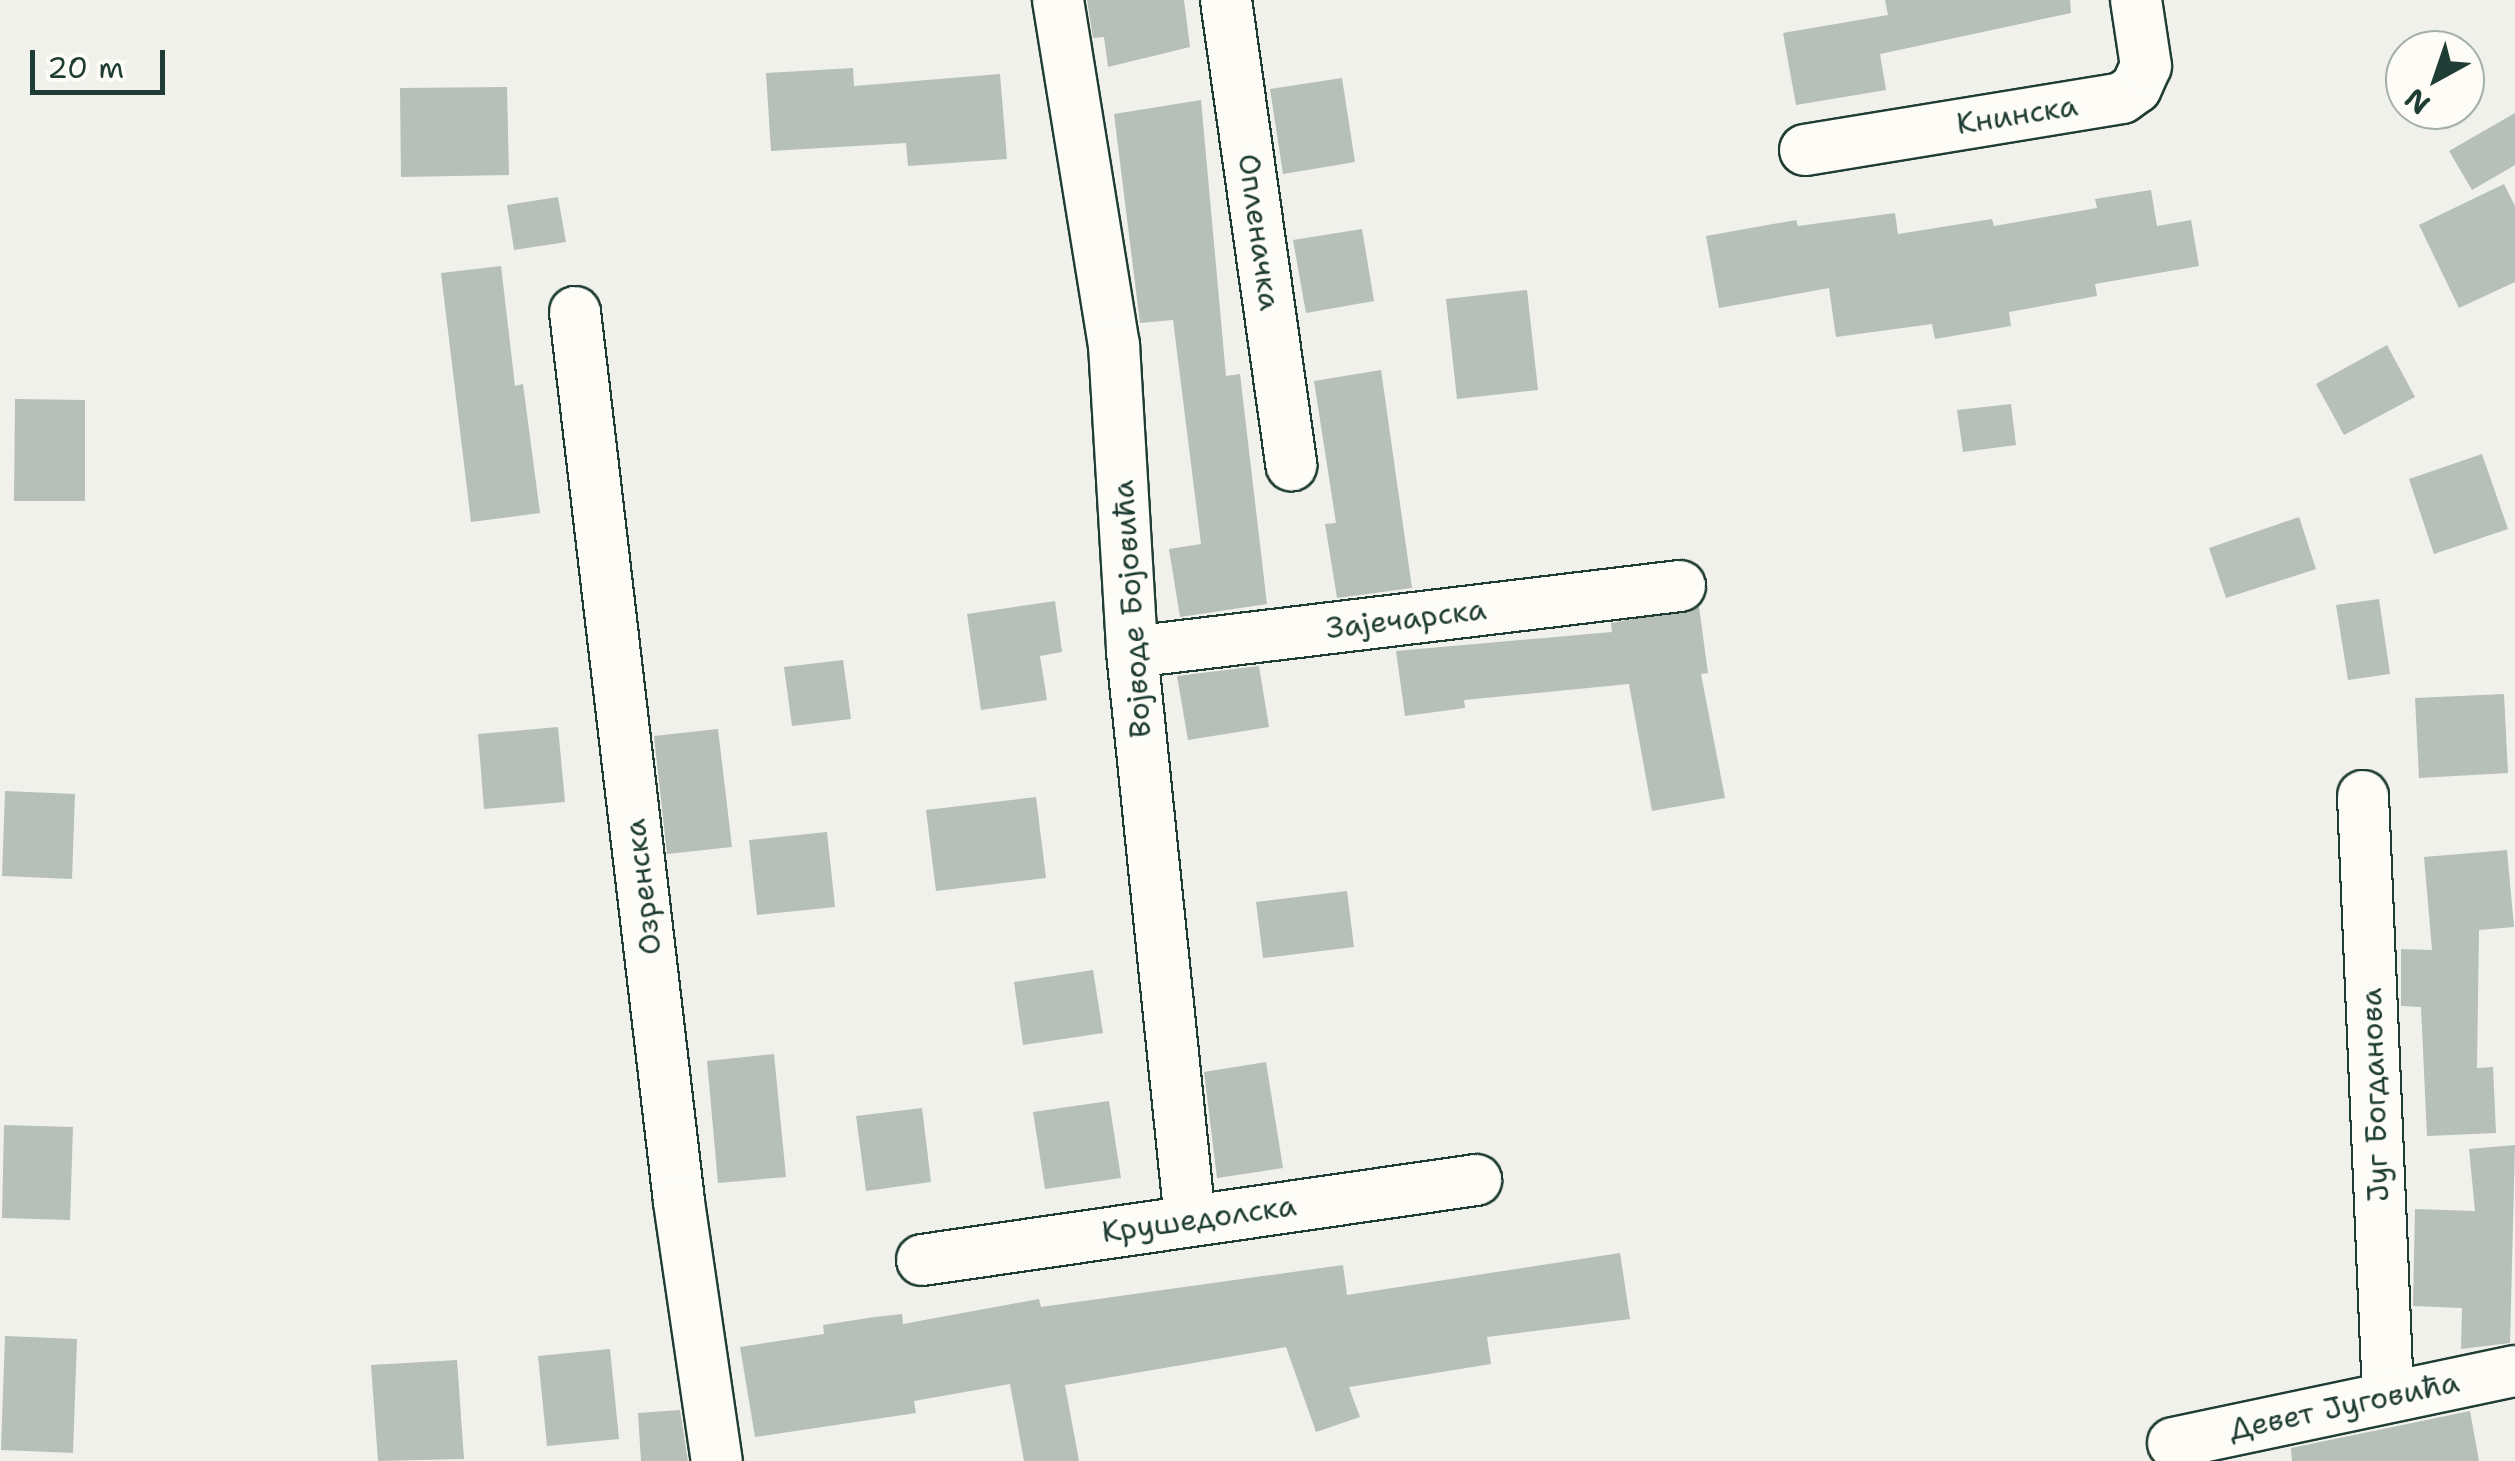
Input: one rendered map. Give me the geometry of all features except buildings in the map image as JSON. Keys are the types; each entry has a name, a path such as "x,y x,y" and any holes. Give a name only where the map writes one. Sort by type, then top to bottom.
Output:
{"street":[{"name":"Војводе Бојовића","path":"1058,0 1114,345 1132,652 1190,1220"},
{"name":"Опленачка","path":"1226,0 1292,465"},
{"name":"Книнска","path":"1804,150 2122,98 2136,88 2146,66 2136,0"},
{"name":"Озренска","path":"575,312 679,1202 717,1461"},
{"name":"Зајечарска","path":"1132,652 1680,586"},
{"name":"Југ Богданова","path":"2363,796 2388,1395"},
{"name":"Крушедолска","path":"922,1260 1476,1180"},
{"name":"Девет Југовића","path":"2174,1443 2515,1371"}]}
